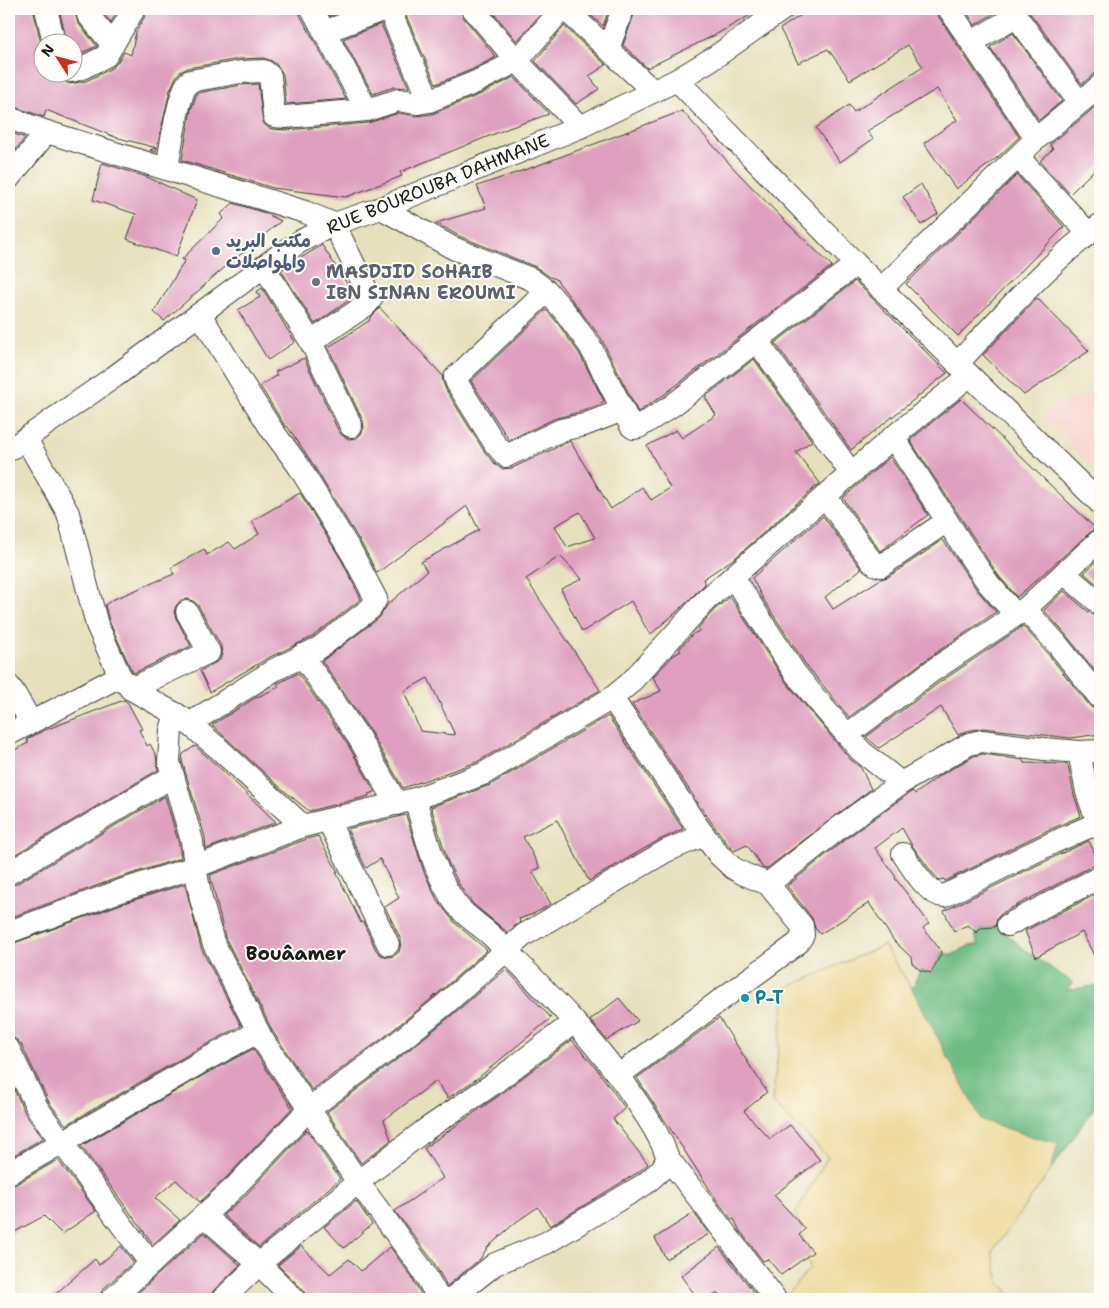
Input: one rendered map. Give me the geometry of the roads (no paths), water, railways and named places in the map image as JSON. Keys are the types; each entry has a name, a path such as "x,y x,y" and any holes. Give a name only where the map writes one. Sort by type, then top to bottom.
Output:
{"street":[{"path":"46,9 52,32"},
{"path":"87,9 88,15 112,45"},
{"path":"82,68 101,59 110,51 134,9"},
{"path":"312,9 366,110"},
{"path":"324,32 385,9"},
{"path":"389,9 429,101"},
{"path":"473,9 517,61 580,127"},
{"path":"167,168 181,97 186,83 190,81 241,72 264,71 270,76 274,116 366,110 398,100 418,103 429,101 476,82 517,61 563,9 653,91"},
{"path":"608,49 624,9"},
{"path":"949,9 1036,139"},
{"name":"RUE BOUROUBA DAHMANE","path":"18,444 301,241 334,224 381,208 580,127 677,80 715,57 778,10"},
{"path":"882,289 1036,139 1093,95 1014,12 972,42"},
{"path":"677,80 856,264 1100,502"},
{"path":"9,118 47,132 305,212 334,224 370,299 366,305 311,342"},
{"path":"9,178 47,132"},
{"path":"9,932 118,892 195,867 303,826 406,801 483,774 612,698 629,684 706,600 893,437 963,370 1004,312 1094,229 1018,157"},
{"path":"381,208 453,248 531,279 547,290 590,346 631,426 634,428 639,427 673,405 856,264"},
{"path":"264,267 311,342 351,426"},
{"path":"547,290 456,378 456,383 495,444 506,456 561,430 584,425 623,410"},
{"path":"200,314 248,394 298,465 352,554 376,599 371,608 319,648 302,655 183,719 171,730 169,762 192,842 201,899 212,942 258,1032 308,1110 422,1269 439,1299"},
{"path":"757,341 851,473"},
{"path":"893,437 988,583 1056,644 1100,698"},
{"path":"18,444 68,513 97,625 125,683 183,719 218,748 303,826"},
{"path":"825,496 876,565 881,566 947,521"},
{"path":"847,735 932,672 1021,612 1100,540"},
{"path":"1064,573 1100,604"},
{"path":"733,577 795,673 861,751 901,783"},
{"path":"9,734 31,722 125,683 209,652 187,612"},
{"path":"302,655 406,801 439,874 455,903 464,914 491,935 537,980 619,1075 662,1141 668,1158 774,1297"},
{"path":"9,686 31,722"},
{"path":"612,698 719,855 744,874 768,884 802,926 803,935 798,943 619,1075"},
{"path":"768,884 839,828 901,783 970,744 982,741 1044,749 1089,751 1087,792 1099,826 1052,843 944,896 938,896 928,888 903,854"},
{"path":"9,873 173,776"},
{"path":"328,820 388,944"},
{"path":"112,1299 235,1187 308,1110 406,1036 524,935 666,851 704,835"},
{"path":"1008,924 1100,877"},
{"path":"222,1299 258,1264 358,1182 425,1130 490,1086 574,1022"},
{"path":"9,1173 203,1061 258,1032"},
{"path":"9,1050 38,1109 152,1264"},
{"path":"451,1299 495,1264 546,1243 645,1184 661,1170 668,1158"},
{"path":"204,1216 294,1299"}],"place":[{"name":"مكتب البريد والمواصلات","path":"216,251"},
{"name":"MASDJID SOHAIB IBN SINAN EROUMI","path":"316,282"},
{"name":"P-T","path":"745,998"}],"district":[{"name":"Bouâamer","path":"296,953"}]}
